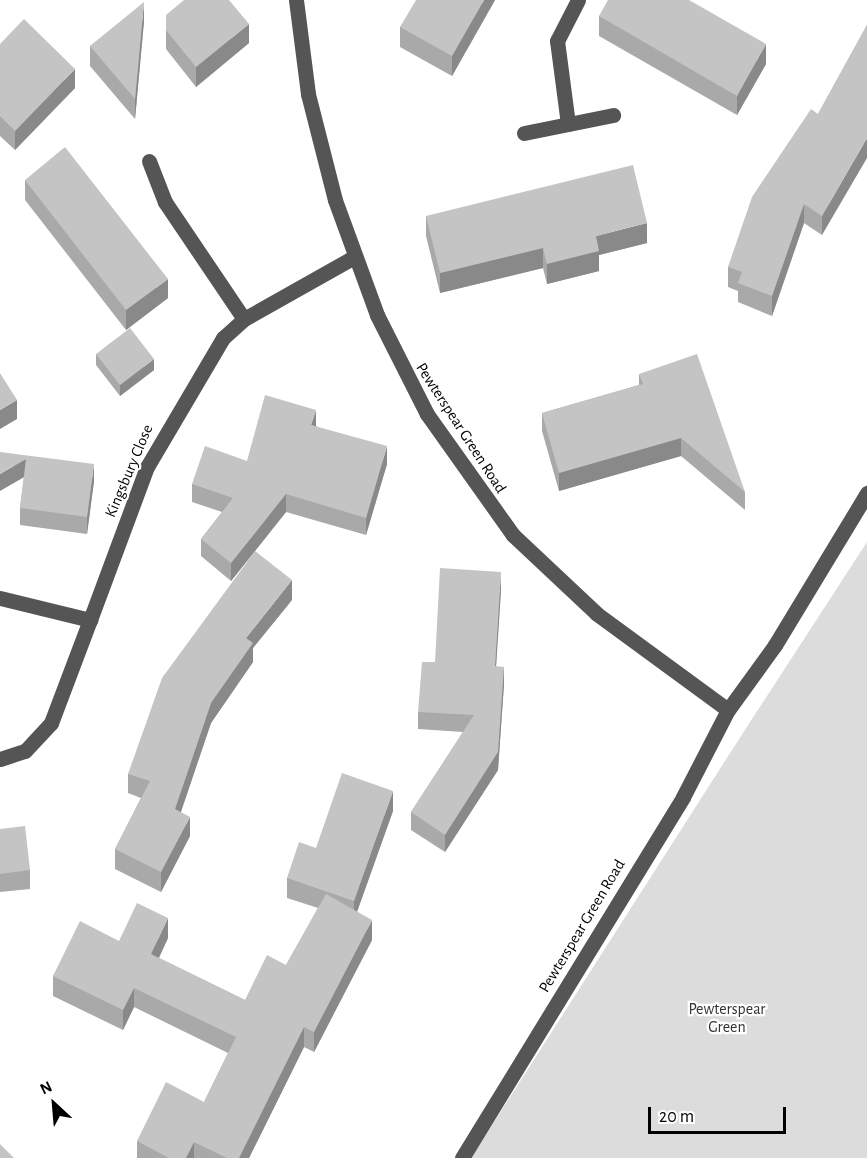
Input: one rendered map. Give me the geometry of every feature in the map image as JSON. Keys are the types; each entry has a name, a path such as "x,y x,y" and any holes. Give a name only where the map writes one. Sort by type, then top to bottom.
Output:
{"street":[{"name":"Pewterspear Green Road","path":"296,0 308,94 354,257 403,373 482,498 597,614 728,710"},
{"path":"568,124 557,40 578,0"},
{"path":"524,133 613,115"},
{"path":"148,161 165,202 244,319"},
{"name":"Kingsbury Close","path":"0,759 25,751 51,723 147,466 182,399 223,338 244,319 354,257"},
{"name":"Pewterspear Green Road","path":"462,1158 683,797 728,710 775,645 867,493"},
{"path":"0,598 90,620"}],"green space":[{"name":"Pewterspear Green","path":"867,542 867,1158 471,1158 741,736"}],"building":[{"path":"184,0 229,0 249,24 196,67 166,30 166,15"},
{"path":"416,0 484,0 452,56 400,27"},
{"path":"608,0 689,0 766,44 737,96 599,16"},
{"path":"144,2 135,99 90,46"},
{"path":"24,19 75,69 15,131 0,116 0,44"},
{"path":"867,25 867,138 822,216 804,204 772,296 738,283 742,272 728,267 752,197 811,109 818,114"},
{"path":"65,147 168,279 126,310 25,180"},
{"path":"633,165 647,223 596,236 599,251 547,264 543,248 440,273 426,216"},
{"path":"130,328 154,359 120,385 96,354"},
{"path":"697,354 745,492 681,438 559,473 542,413 643,384 639,374"},
{"path":"0,373 17,400 0,410"},
{"path":"265,395 316,410 311,425 387,446 366,518 286,494 231,563 201,539 233,498 192,484 205,446 247,461"},
{"path":"0,452 94,464 87,517 20,508 26,459 0,474"},
{"path":"255,551 292,580 246,638 253,643 211,703 175,809 190,817 161,872 115,849 150,781 128,774 162,678"},
{"path":"440,568 501,572 495,666 504,667 498,752 445,835 411,812 474,715 418,712 422,662 435,662"},
{"path":"342,773 393,791 354,901 287,878 299,842 316,848"},
{"path":"25,826 30,870 0,874 0,829"},
{"path":"326,894 372,920 314,1032 304,1027 239,1158 227,1158 194,1142 186,1158 169,1158 137,1141 166,1082 204,1102 236,1037 134,988 123,1010 53,976 80,921 119,941 137,903 168,918 151,954 245,1000 267,955 286,965"},
{"path":"0,1144 14,1158 0,1158"}]}
